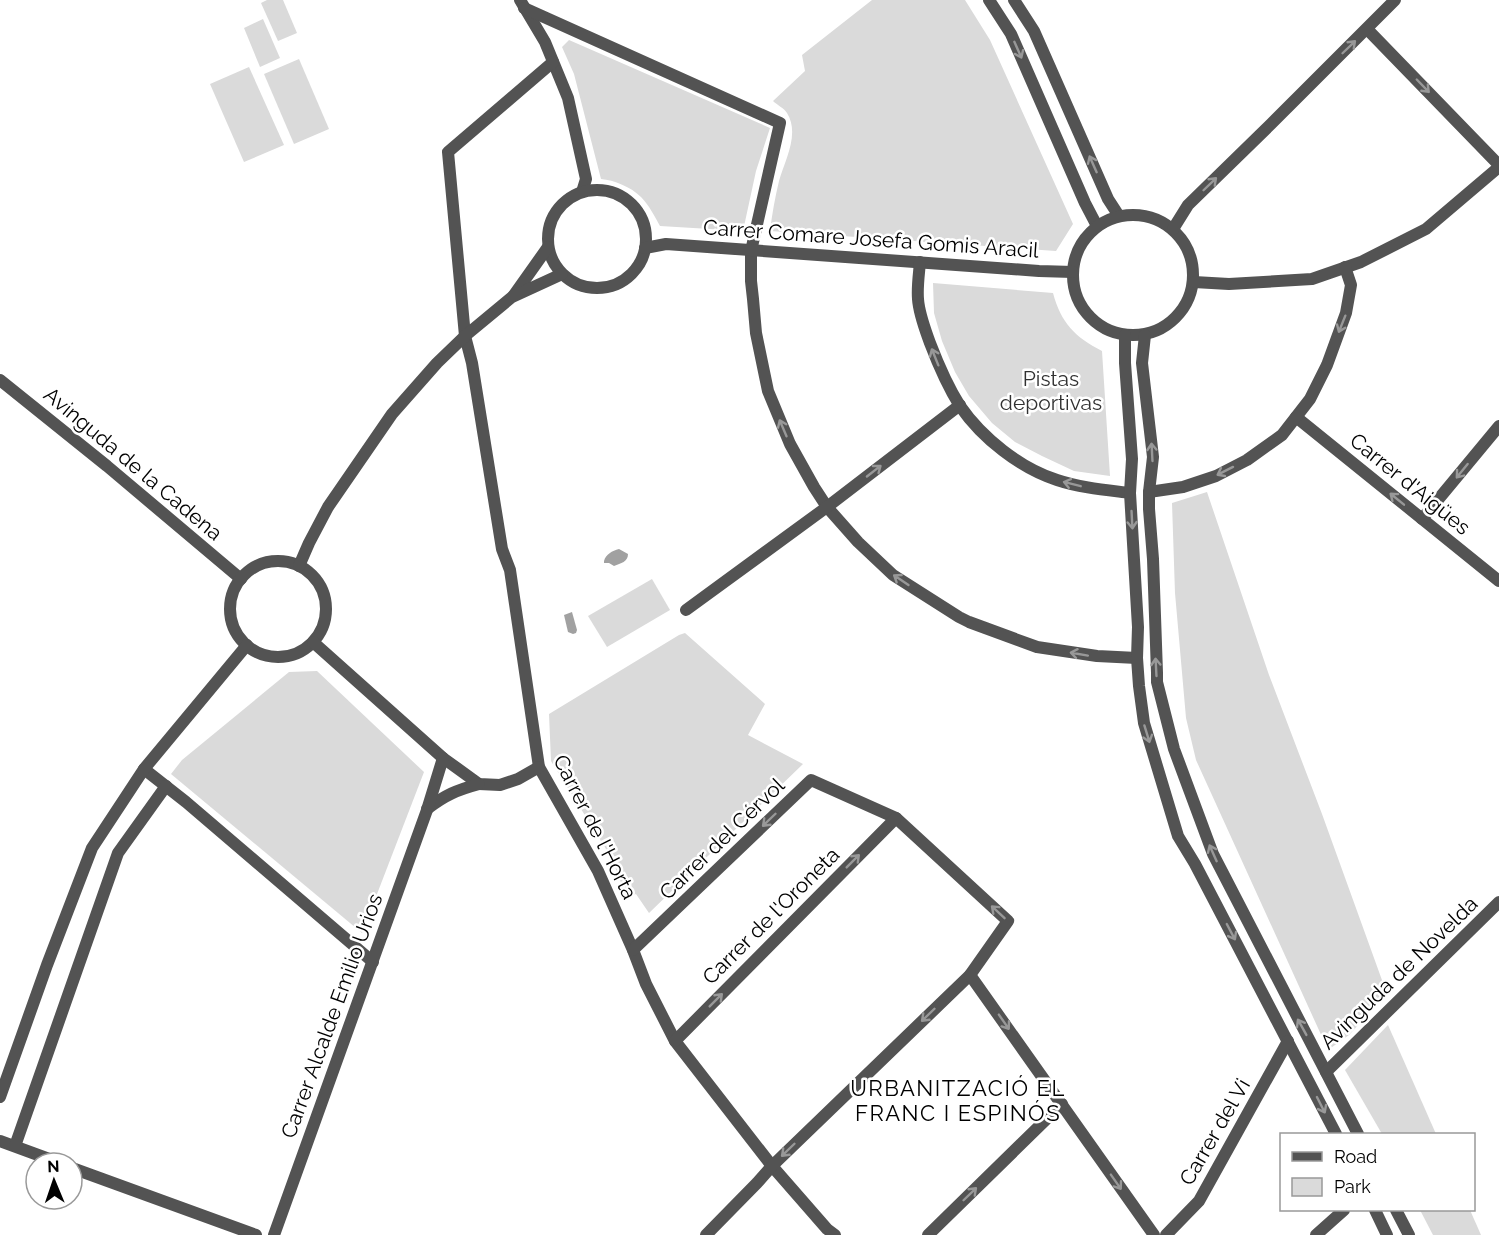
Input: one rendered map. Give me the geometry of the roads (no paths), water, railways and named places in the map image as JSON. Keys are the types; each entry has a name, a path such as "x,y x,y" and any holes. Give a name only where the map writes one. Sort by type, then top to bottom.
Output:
{"street":[{"path":"989,0 1011,34 1097,226"},
{"path":"1014,0 1034,31 1108,199 1119,216"},
{"path":"1173,229 1188,205 1395,0"},
{"path":"522,4 544,42 568,98 586,179 595,189"},
{"path":"522,4 780,123 751,251 751,281 756,333 768,391 790,444 827,507 858,542 893,575 969,622 1037,647 1107,658 1137,658"},
{"path":"1194,282 1229,284 1312,279 1361,262 1426,229 1499,166 1367,29"},
{"name":"Carrer de l'Horta","path":"553,62 448,152 465,336 472,363 502,549 510,570 539,767 598,871 646,984 675,1041 772,1166 827,1229 835,1235"},
{"path":"582,192 586,179"},
{"path":"595,189 616,194 629,202 638,213 645,234 645,248 637,268 626,278 613,285 599,288 584,286 571,281 562,274 553,261 548,247 548,231 552,217 561,204 573,195 595,189"},
{"path":"1119,216 1148,216 1161,221 1173,229 1185,244 1193,262 1194,282 1189,300 1178,316 1163,328 1145,335 1111,332 1098,324 1078,301 1074,287 1073,272 1080,246 1097,226 1119,216"},
{"name":"Carrer Comare Josefa Gomis Aracil","path":"645,234 666,244"},
{"name":"Carrer Comare Josefa Gomis Aracil","path":"645,248 666,244 1073,272"},
{"path":"300,566 328,507 392,414 437,363 512,297 548,247"},
{"path":"920,262 918,299 921,318 937,362 960,405 974,424 998,446 1027,467 1056,480 1091,488 1130,493"},
{"path":"1149,492 1182,487 1216,476 1247,460 1280,437 1310,399 1327,364 1346,313 1351,285 1345,267"},
{"path":"512,297 562,274"},
{"path":"1125,335 1132,459 1130,493 1138,627 1137,658 1144,723 1178,836 1195,864 1335,1133"},
{"path":"1145,335 1143,363 1153,457 1149,492 1157,682 1174,749 1213,854 1357,1133"},
{"name":"Avinguda de la Cadena","path":"0,380 107,466 240,579"},
{"path":"686,610 827,507 960,405"},
{"name":"Carrer d'Aigües","path":"1296,417 1499,581"},
{"path":"1422,519 1499,426"},
{"path":"273,561 300,566 312,575 322,588 326,603 326,617 322,630 313,642 289,656 274,657 260,653 247,645 238,635 232,622 230,608 232,594 240,579 260,565 273,561"},
{"path":"313,642 442,758 479,784"},
{"path":"0,1097 46,965 92,848 144,770 247,645"},
{"name":"Carrer Alcalde Emilio Urios","path":"274,1235 373,962 442,758"},
{"path":"426,810 456,790 479,784 500,785 518,779 539,767"},
{"path":"144,770 195,809 373,962"},
{"name":"Carrer del Cérvol","path":"633,950 811,780 896,818"},
{"path":"15,1146 118,853 166,786"},
{"path":"706,1235 772,1166 970,975 1008,921 896,818"},
{"name":"Carrer de l'Oroneta","path":"675,1041 896,818"},
{"name":"Avinguda de Novelda","path":"1326,1072 1496,910"},
{"path":"970,975 1154,1235"},
{"name":"Carrer del Vi","path":"1166,1235 1199,1201 1288,1041"},
{"path":"928,1235 1062,1104"},
{"path":"0,1141 28,1151"},
{"path":"84,1172 256,1235"},
{"path":"1316,1235 1342,1211"},
{"path":"1376,1211 1387,1235"},
{"path":"1397,1211 1408,1235"}],"district":[{"name":"URBANITZACIÓ EL FRANC I ESPINÓS","path":"958,1100"}],"park label":[{"name":"Pistas deportivas","path":"1051,391"}]}
